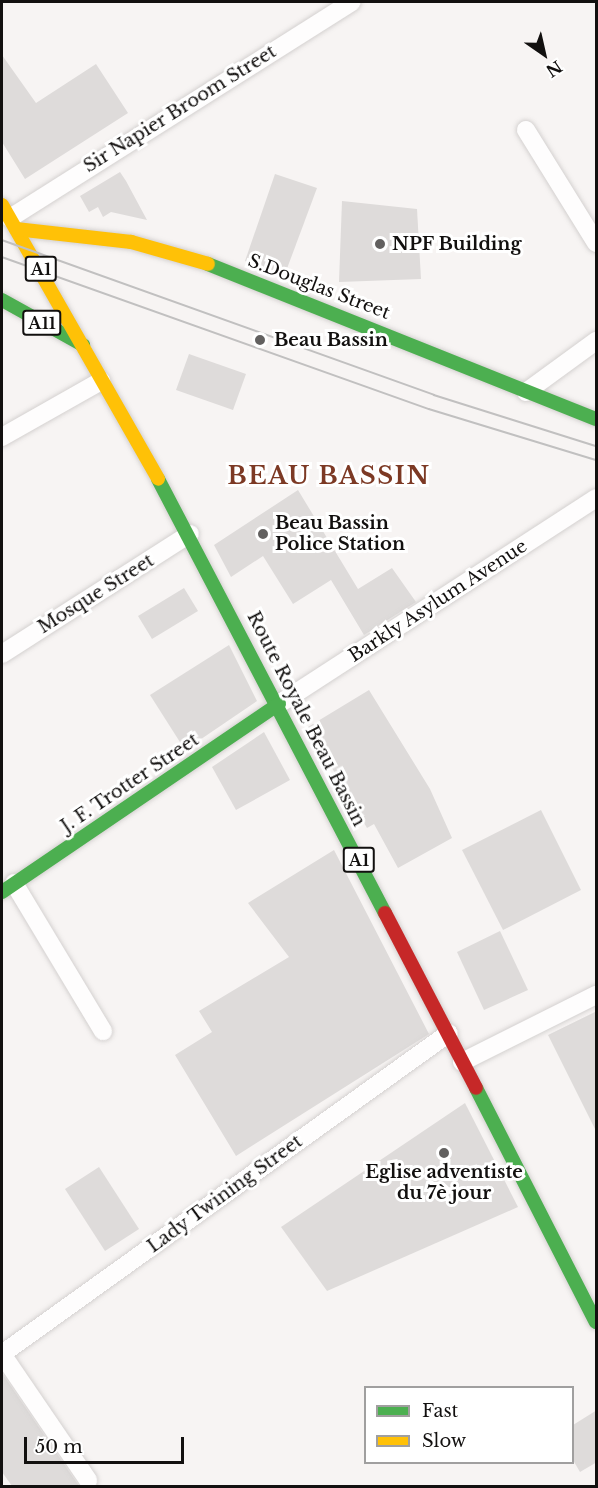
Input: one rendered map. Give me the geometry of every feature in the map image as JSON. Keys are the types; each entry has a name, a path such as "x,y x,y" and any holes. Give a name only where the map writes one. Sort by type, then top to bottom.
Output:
{"main road":[{"name":"Route Royale Beau Bassin","path":"9,217 190,534 597,1322"},
{"name":"S.Douglas Street","path":"9,217 131,242 192,258 380,329 526,392 597,419"},
{"name":"A11","path":"2,300 83,345"},
{"name":"J. F. Trotter Street","path":"8,887 279,704"}],"street":[{"name":"Sir Napier Broom Street","path":"9,217 352,2"},
{"path":"526,130 597,243"},
{"path":"526,392 597,341"},
{"path":"2,438 101,381"},
{"name":"Barkly Asylum Avenue","path":"279,704 597,498"},
{"name":"Mosque Street","path":"2,654 190,534"},
{"path":"8,887 103,1031"},
{"path":"462,1062 597,994"},
{"name":"Lady Twining Street","path":"2,1354 449,1033"},
{"path":"2,1354 88,1480"}],"building":[{"path":"2,55 36,103 96,64 128,113 25,179 2,142"},
{"path":"120,172 147,220 111,212 103,217 98,207 89,212 80,196"},
{"path":"275,174 317,188 285,274 245,261"},
{"name":"NPF Building","path":"342,201 417,209 421,279 339,282"},
{"path":"189,354 246,374 233,410 176,390"},
{"path":"298,490 358,589 392,568 416,602 364,635 331,580 293,604 263,556 231,577 214,545"},
{"path":"184,588 198,611 152,639 138,616"},
{"path":"229,645 257,701 185,750 150,695"},
{"path":"369,690 430,789 452,838 398,868 374,824 367,828 308,727"},
{"path":"264,732 290,780 236,810 212,767"},
{"path":"541,810 581,890 503,930 462,850"},
{"path":"334,850 429,1034 236,1156 175,1055 212,1032 199,1011 289,957 248,903"},
{"path":"500,931 528,990 484,1010 457,952"},
{"path":"597,1011 597,1133 548,1035"},
{"name":"Eglise adventiste du 7è jour","path":"465,1103 518,1207 327,1291 281,1227"},
{"path":"99,1167 139,1229 105,1251 65,1189"},
{"path":"2,1373 79,1486 12,1486 2,1472"},
{"path":"597,1410 597,1462 580,1472 574,1462 574,1424"}],"tram line":[{"path":"2,240 434,395 596,446"},
{"path":"2,257 429,409 596,460"}],"traffic: fast":[{"path":"208,264 596,419"},
{"path":"2,300 83,345"},
{"path":"158,479 385,913"},
{"path":"2,892 279,704"},
{"path":"476,1088 596,1322"}],"traffic: slow":[{"path":"2,205 158,479"},
{"path":"16,229 131,242 208,264"}],"traffic: jam":[{"path":"385,913 476,1088"}],"place":[{"name":"NPF Building","path":"380,244"},
{"name":"Beau Bassin","path":"260,340"},
{"name":"Beau Bassin Police Station","path":"263,534"},
{"name":"Eglise adventiste du 7è jour","path":"444,1153"}],"district":[{"name":"BEAU BASSIN","path":"329,476"}]}
